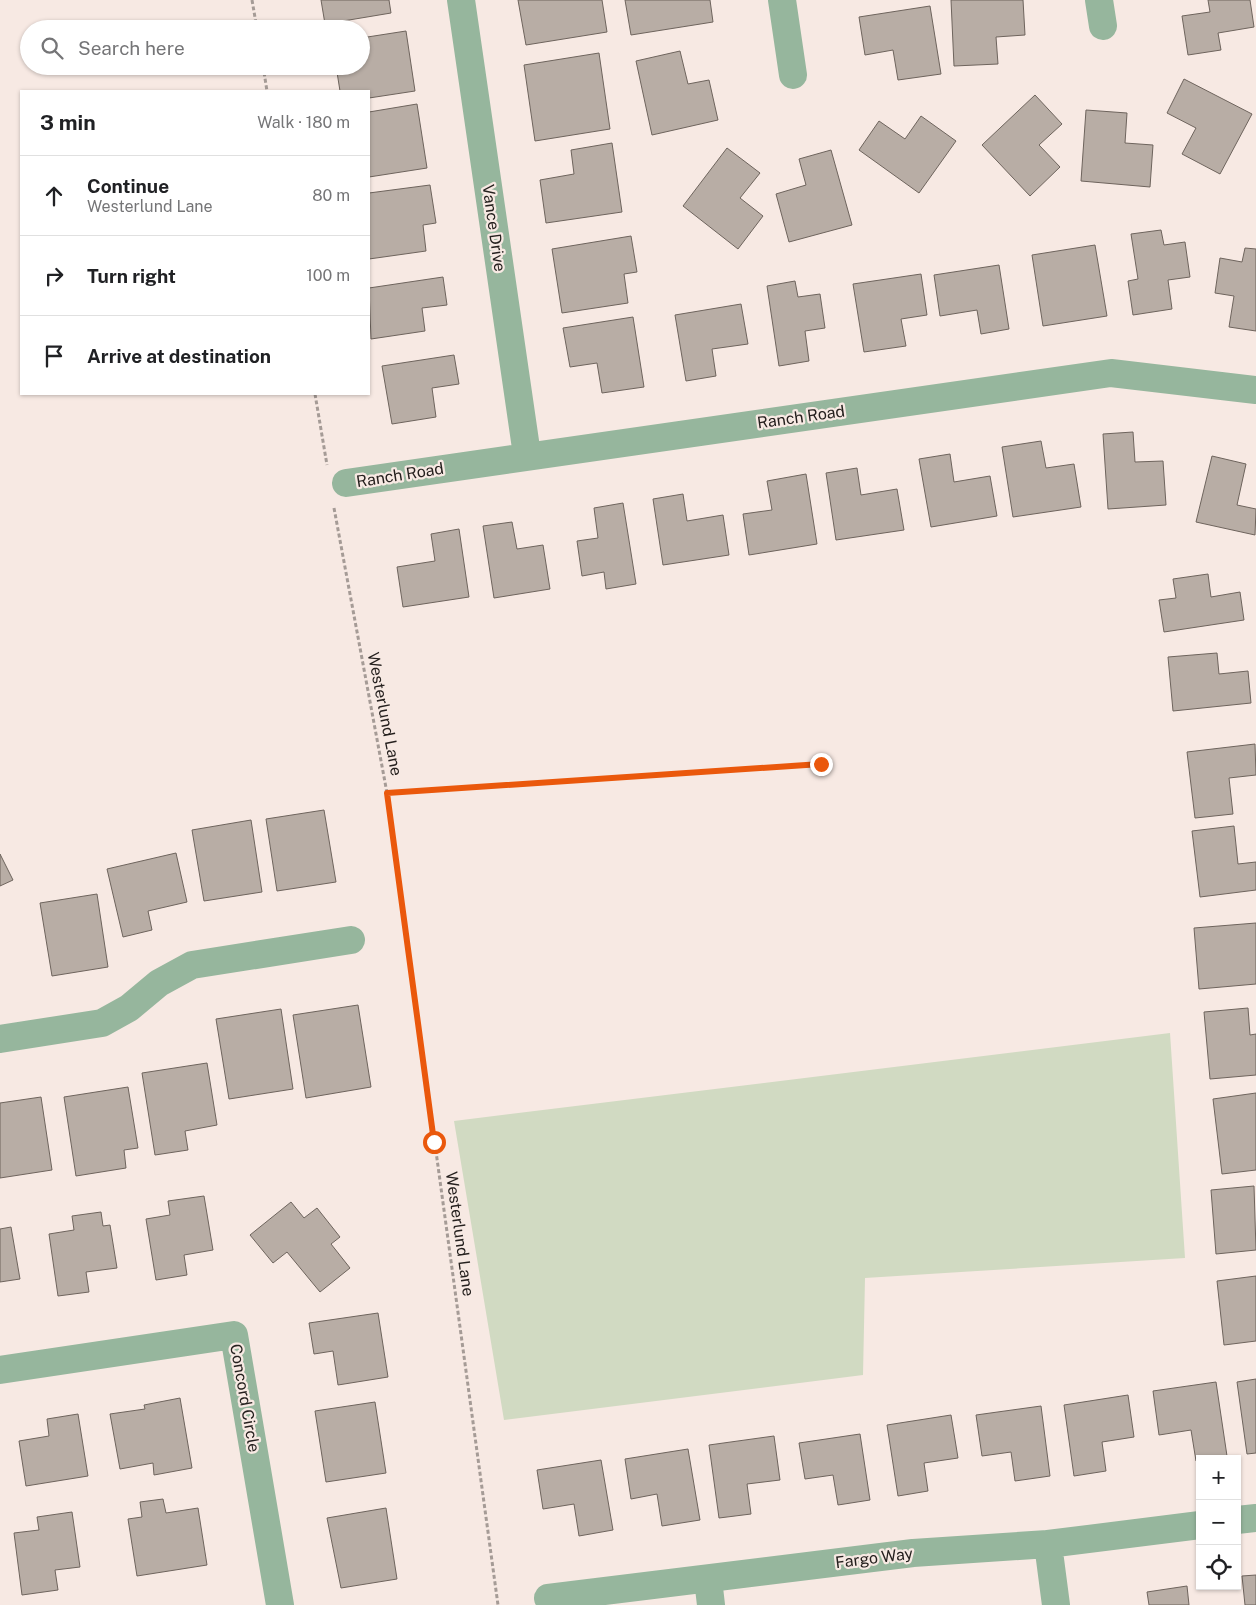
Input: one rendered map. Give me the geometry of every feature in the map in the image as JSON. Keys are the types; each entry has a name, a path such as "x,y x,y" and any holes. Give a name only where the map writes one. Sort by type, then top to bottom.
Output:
{"street":[{"name":"Vance Drive","path":"460,0 527,455"},
{"path":"782,0 793,75"},
{"name":"Ranch Road","path":"336,484 527,455 1111,373 1256,390"},
{"path":"0,1039 102,1022 129,1008 159,983 192,965 351,940"},
{"name":"Concord Circle","path":"0,1370 234,1335 280,1605"},
{"path":"1241,1520 1256,1518"},
{"name":"Fargo Way","path":"548,1598 709,1592 913,1553 1048,1544 1196,1526"},
{"path":"1048,1544 1056,1605"}],"path":[{"path":"252,0 255,20"},
{"path":"264,75 267,90"},
{"name":"Westerlund Lane","path":"315,395 336,484 387,793 498,1605"},
{"path":"387,793 821,764"}],"green space":[{"path":"1170,1033 1185,1258 865,1278 863,1375 504,1420 454,1121"}],"building":[{"path":"321,0 389,0 391,13 349,20 324,20"},
{"path":"518,0 602,0 607,32 526,45"},
{"path":"625,0 710,0 713,22 631,35"},
{"path":"951,0 1023,0 1025,35 996,37 998,64 954,66"},
{"path":"1208,0 1250,0 1254,27 1218,33 1221,50 1188,55 1182,16 1210,12"},
{"path":"930,6 941,74 898,80 893,50 865,55 859,17"},
{"path":"406,31 415,91 370,98 370,90 340,90 337,75 370,75 370,37"},
{"path":"680,51 688,84 709,80 718,120 652,135 636,61"},
{"path":"599,53 610,129 535,141 524,65"},
{"path":"1184,79 1252,114 1220,174 1182,154 1196,128 1167,113"},
{"path":"1035,95 1062,124 1039,145 1060,167 1030,196 982,145"},
{"path":"417,104 427,168 370,177 370,112"},
{"path":"1086,110 1127,113 1125,143 1153,145 1150,187 1081,181"},
{"path":"921,116 956,141 919,193 859,150 879,121 905,139"},
{"path":"612,143 622,212 546,223 540,180 574,174 571,150"},
{"path":"727,148 760,173 740,198 763,216 738,249 683,206"},
{"path":"831,150 852,225 789,242 776,194 806,185 799,159"},
{"path":"430,185 436,223 423,225 426,251 370,259 370,193"},
{"path":"1161,230 1164,245 1185,242 1190,277 1168,280 1172,309 1133,315 1128,281 1138,279 1131,234"},
{"path":"631,236 637,272 624,274 628,303 562,313 552,249"},
{"path":"1095,245 1107,316 1043,326 1032,255"},
{"path":"1245,248 1256,249 1256,331 1229,327 1234,296 1215,293 1220,258 1242,262"},
{"path":"999,265 1009,329 981,334 977,310 940,316 934,275"},
{"path":"921,274 927,315 901,319 906,346 864,352 853,284"},
{"path":"443,277 447,305 422,308 425,331 371,339 370,288"},
{"path":"795,281 798,297 820,294 825,328 805,331 809,361 779,366 767,286"},
{"path":"741,304 748,344 712,349 716,376 686,381 675,315"},
{"path":"633,317 644,387 602,393 597,363 570,367 563,328"},
{"path":"454,355 459,384 432,388 436,417 392,424 382,366"},
{"path":"1133,432 1135,462 1163,461 1166,505 1108,509 1103,434"},
{"path":"1041,441 1046,468 1074,464 1081,507 1013,517 1002,447"},
{"path":"950,454 954,482 990,476 997,516 931,527 919,459"},
{"path":"1212,456 1246,464 1237,505 1256,509 1255,535 1196,522"},
{"path":"857,468 861,495 897,489 904,530 836,540 826,473"},
{"path":"806,474 817,544 749,555 743,514 772,510 767,481"},
{"path":"683,494 687,521 723,515 729,555 663,565 653,499"},
{"path":"623,503 636,584 606,589 604,572 582,576 577,541 598,538 594,508"},
{"path":"512,522 517,549 543,545 550,589 494,598 483,526"},
{"path":"459,529 469,597 403,607 397,567 435,561 431,534"},
{"path":"1208,574 1211,597 1240,592 1244,620 1164,632 1159,600 1176,598 1173,579"},
{"path":"1217,653 1219,674 1248,671 1251,703 1173,711 1168,657"},
{"path":"1255,744 1256,775 1229,778 1233,814 1195,818 1187,752"},
{"path":"324,810 336,882 277,891 266,819"},
{"path":"251,820 262,892 204,901 192,830"},
{"path":"1234,826 1238,864 1256,862 1256,890 1200,897 1192,831"},
{"path":"176,853 187,902 148,911 152,930 123,937 107,869"},
{"path":"0,854 13,880 0,886"},
{"path":"97,894 108,967 52,976 40,903"},
{"path":"1256,923 1256,984 1199,989 1194,928"},
{"path":"358,1005 371,1087 306,1098 293,1015"},
{"path":"1248,1008 1250,1035 1256,1034 1256,1075 1210,1079 1204,1012"},
{"path":"281,1009 293,1089 229,1099 216,1019"},
{"path":"207,1063 217,1125 185,1131 188,1150 155,1155 142,1073"},
{"path":"128,1087 138,1148 124,1150 126,1168 76,1176 64,1097"},
{"path":"1256,1093 1256,1170 1222,1174 1213,1099"},
{"path":"41,1097 52,1170 0,1178 0,1103"},
{"path":"1254,1186 1256,1250 1216,1254 1211,1190"},
{"path":"204,1196 213,1250 184,1255 187,1275 156,1280 146,1219 170,1215 168,1201"},
{"path":"291,1202 304,1218 317,1208 340,1237 331,1244 350,1268 320,1292 287,1252 273,1263 250,1235"},
{"path":"101,1212 103,1226 110,1225 117,1268 86,1272 89,1292 58,1296 49,1234 74,1230 72,1216"},
{"path":"11,1227 20,1279 0,1282 0,1229"},
{"path":"1256,1276 1256,1341 1224,1345 1217,1281"},
{"path":"378,1313 388,1377 338,1385 333,1351 314,1354 309,1323"},
{"path":"1256,1379 1256,1453 1247,1454 1237,1382"},
{"path":"1216,1382 1227,1455 1196,1455 1196,1461 1191,1430 1159,1435 1153,1391"},
{"path":"1128,1395 1134,1437 1102,1442 1106,1471 1074,1476 1064,1405"},
{"path":"180,1398 192,1468 154,1475 153,1463 120,1469 110,1414 145,1409 144,1405"},
{"path":"375,1402 386,1473 326,1482 315,1411"},
{"path":"1041,1406 1050,1476 1015,1481 1011,1452 982,1456 976,1415"},
{"path":"78,1414 88,1476 26,1486 19,1441 49,1436 47,1419"},
{"path":"951,1415 958,1458 924,1463 928,1491 898,1496 887,1425"},
{"path":"860,1434 870,1500 838,1505 833,1475 805,1479 799,1443"},
{"path":"774,1436 780,1480 747,1484 751,1514 719,1518 709,1445"},
{"path":"688,1449 700,1520 662,1526 657,1494 631,1499 625,1459"},
{"path":"601,1460 613,1530 579,1536 574,1504 543,1509 537,1470"},
{"path":"163,1499 166,1513 198,1508 207,1565 137,1576 128,1519 142,1517 140,1502"},
{"path":"386,1508 397,1579 341,1588 327,1518"},
{"path":"72,1512 80,1567 55,1570 58,1590 22,1595 14,1533 39,1530 37,1517"},
{"path":"1256,1575 1256,1605 1245,1605 1242,1576"},
{"path":"1187,1586 1189,1605 1149,1605 1147,1592"}],"route":[{"path":"434,1142 387,793 821,764"}]}
